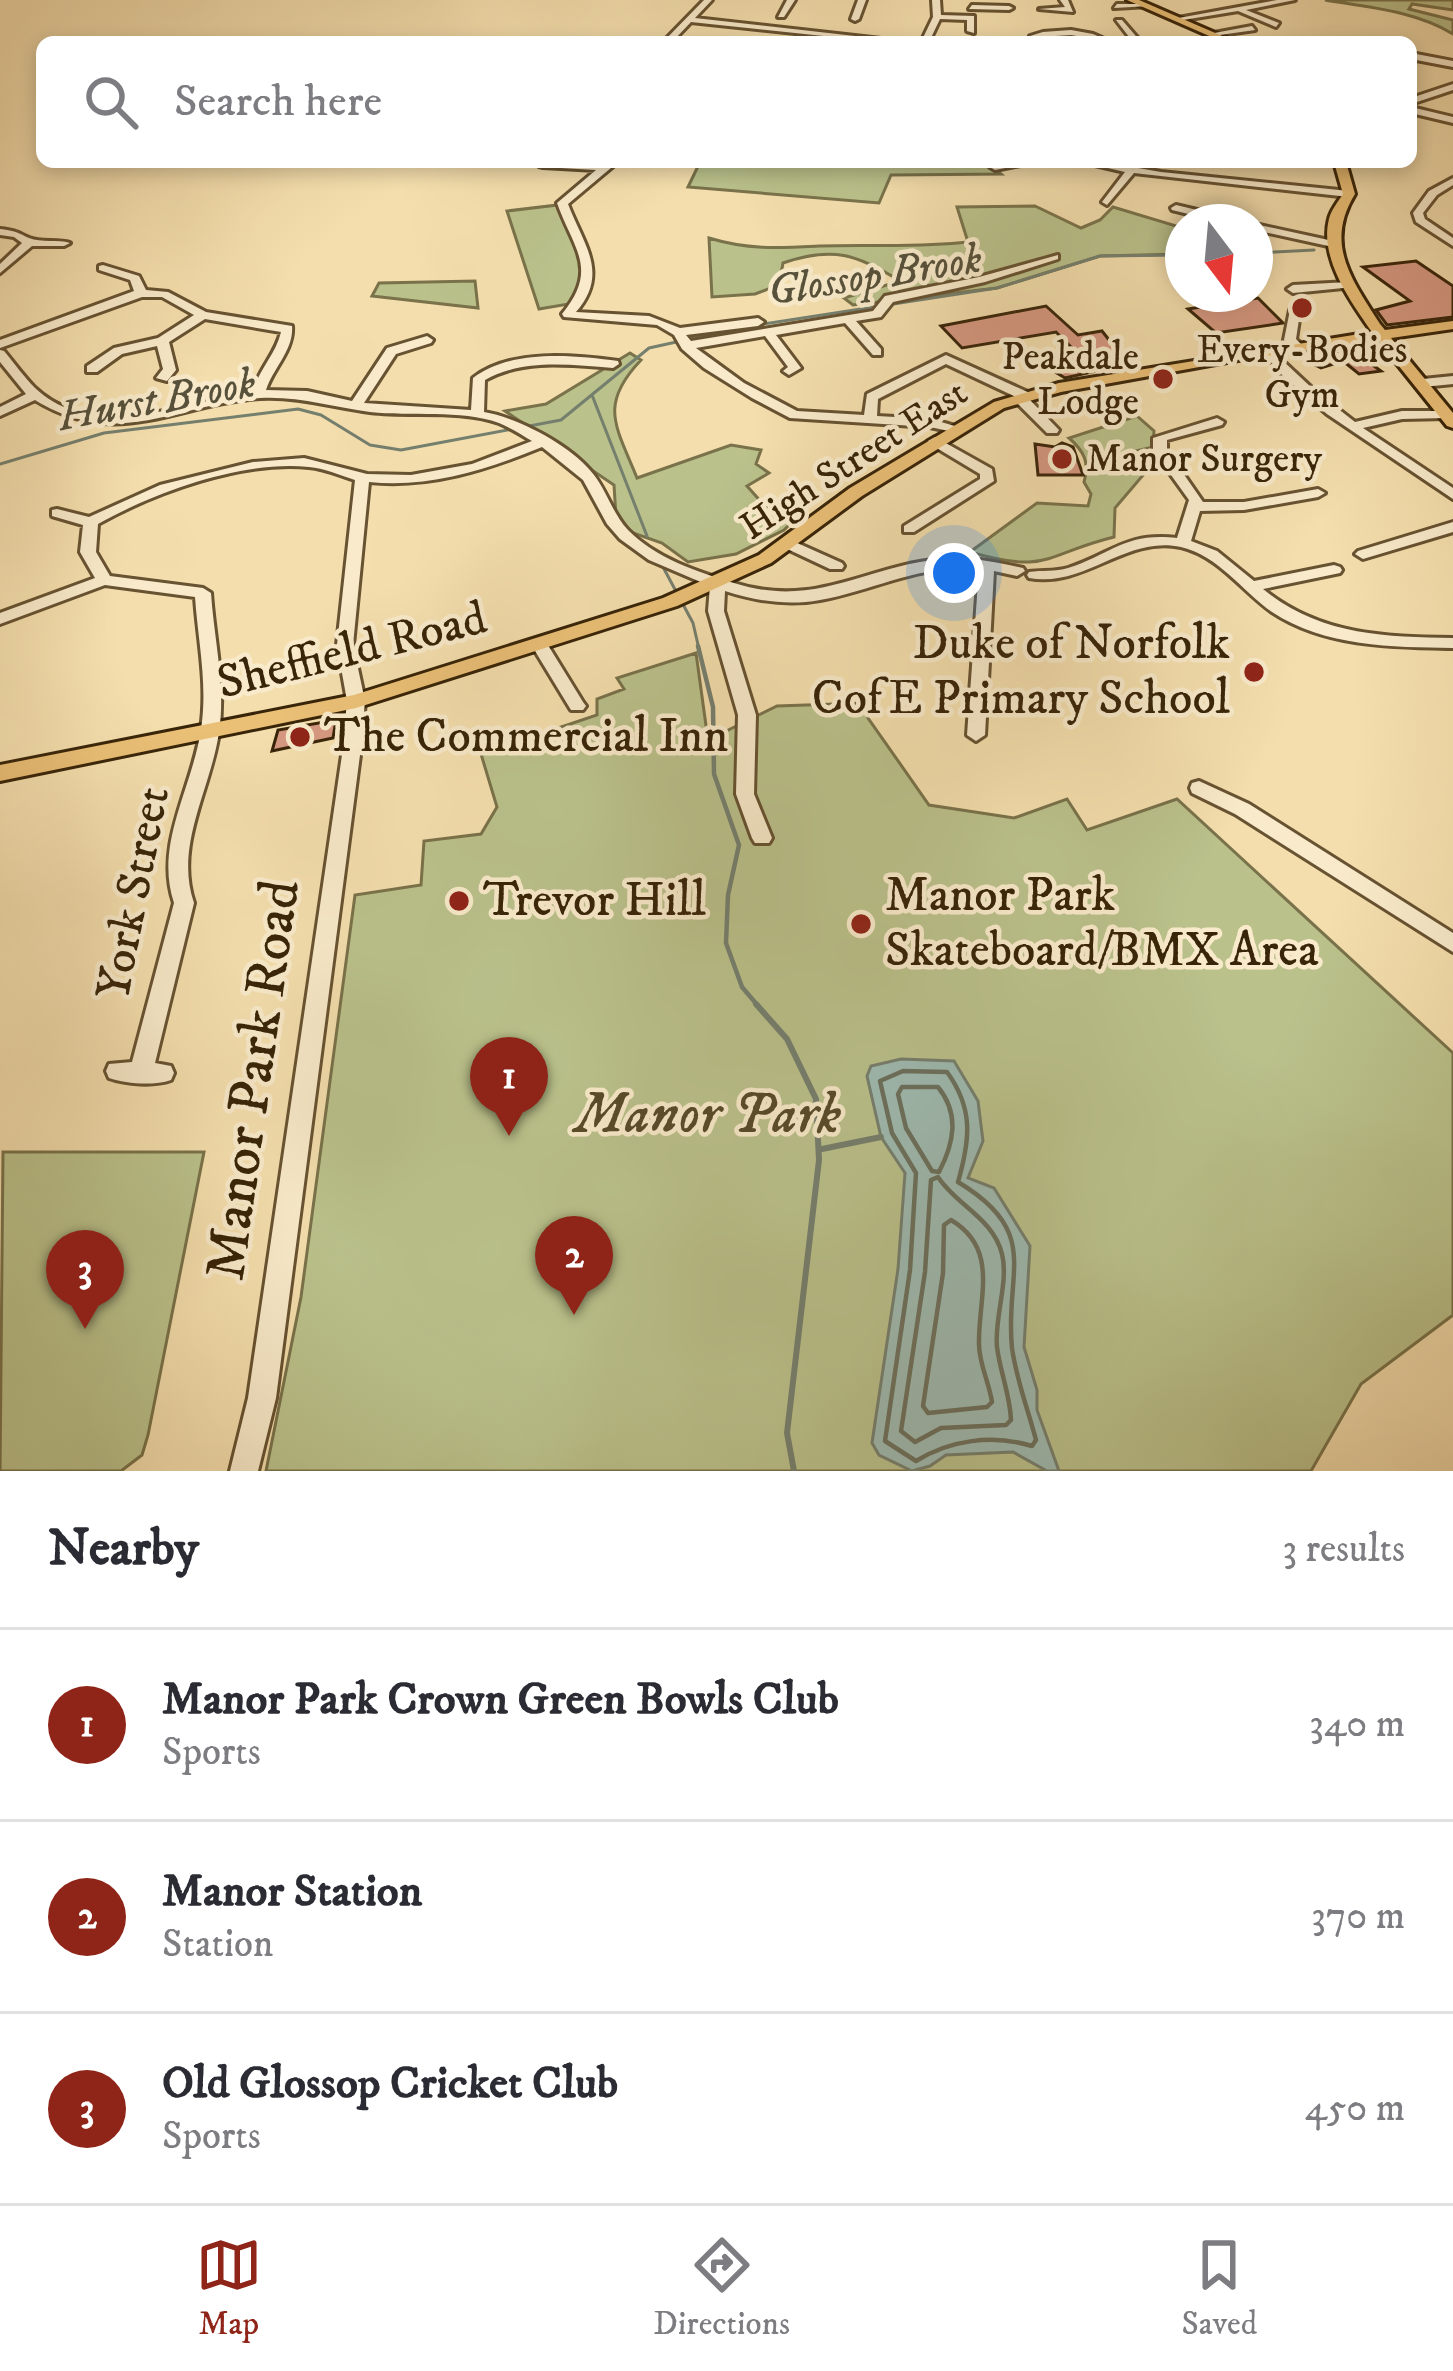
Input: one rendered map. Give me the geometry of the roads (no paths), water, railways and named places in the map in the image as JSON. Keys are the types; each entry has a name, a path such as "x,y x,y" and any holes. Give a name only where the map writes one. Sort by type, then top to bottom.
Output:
{"main road":[{"path":"1131,0 1218,36"},
{"path":"1342,168 1349,194 1334,220 1333,244 1349,285 1449,418"},
{"name":"High Street East","path":"718,583 985,411 1024,398 1268,351 1453,325"},
{"name":"Sheffield Road","path":"0,773 356,701 540,646 718,583"}],"street":[{"path":"673,36 708,0"},
{"path":"781,16 791,0"},
{"path":"855,19 862,0"},
{"path":"928,36 937,17 936,0"},
{"path":"1042,9 1070,10 1064,0"},
{"path":"1177,19 1291,0"},
{"path":"1118,6 1145,6"},
{"path":"972,7 1009,8"},
{"path":"1237,9 1276,25"},
{"path":"694,16 751,29 833,36"},
{"path":"937,17 971,18 971,31"},
{"path":"1119,22 1132,36"},
{"path":"1213,34 1252,28"},
{"path":"741,35 751,29"},
{"path":"1034,36 1093,36"},
{"path":"1417,53 1453,51"},
{"path":"1417,55 1453,64"},
{"path":"1418,86 1440,91"},
{"path":"1417,103 1453,87"},
{"path":"1417,108 1453,120"},
{"path":"605,168 568,193 562,203 567,221 585,246 590,276 568,314 664,323 779,410 931,423 953,430"},
{"path":"1106,202 1127,168 1349,194"},
{"path":"1180,204 1201,180 1201,168"},
{"path":"1453,181 1433,193 1418,213 1420,220 1453,244"},
{"path":"1237,204 1239,184"},
{"path":"1273,231 1333,244"},
{"path":"0,232 17,234 29,243 64,243"},
{"path":"0,270 29,243"},
{"path":"682,338 848,319 885,304 1054,257"},
{"path":"103,268 135,278 141,293"},
{"path":"1293,289 1349,285"},
{"path":"259,394 264,376 289,337 288,329 203,315 164,295 141,293 1,354 32,396 76,418 167,416 259,394 302,394 356,406 477,416 520,429 572,461 592,479 623,533 676,567 718,583 800,600 830,596 933,564 1067,575 1118,545 1183,543 1217,556 1282,611 1332,633 1388,642 1453,643"},
{"path":"1294,314 1290,340 1297,346"},
{"path":"92,369 129,346 162,341 203,315"},
{"path":"848,319 877,352"},
{"path":"770,326 795,368 789,371"},
{"path":"356,406 391,351 427,340"},
{"path":"162,341 170,370 162,378"},
{"path":"1268,351 1289,377 1453,495"},
{"path":"870,420 872,397 946,358 1024,398 1052,430"},
{"path":"477,416 479,378 488,371 554,363 613,364"},
{"path":"1423,383 1453,380"},
{"path":"0,412 32,396"},
{"path":"1355,426 1402,415 1449,418"},
{"path":"1183,543 1195,507 1193,494 1160,450 1160,438 1216,422"},
{"path":"909,529 987,481 987,472 975,462 935,441"},
{"path":"57,513 91,522 126,499 157,488 280,463 309,462 362,478 451,473 538,443"},
{"name":"Manor Park Road","path":"244,1471 262,1397 356,701 345,645 362,478"},
{"path":"1195,507 1244,506 1318,493"},
{"path":"0,619 104,580 88,552 91,522"},
{"path":"1363,554 1453,526"},
{"path":"786,543 836,566"},
{"path":"976,735 987,566"},
{"path":"1251,586 1334,570"},
{"name":"York Street","path":"104,580 203,593 211,730 178,854 175,887 184,903 140,1072"},
{"path":"718,583 716,611 747,715 745,794 762,838"},
{"path":"540,646 577,706"},
{"path":"1199,788 1242,809 1453,944"}],"water":[{"path":"901,1059 954,1061 978,1101 983,1141 968,1178 994,1188 1030,1246 1024,1347 1037,1390 1037,1410 1059,1471 1047,1471 1013,1452 946,1455 912,1471 879,1455 872,1443 898,1269 905,1173 881,1137 867,1076 871,1066"}],"waterway":[{"name":"Glossop Brook","path":"1273,252 1314,250"},
{"name":"Glossop Brook","path":"757,325 997,288 1100,256 1165,255"},
{"name":"Hurst Brook","path":"0,464 104,433 298,409 321,415 370,445 401,450 561,420 649,348 740,328"},
{"path":"592,395 647,536"},
{"path":"663,567 693,623 699,649"},
{"path":"698,646 713,707 714,774 739,845 728,895 726,943 742,987 759,1007"},
{"path":"756,1004 787,1039 816,1099 819,1160 787,1433 794,1471"},
{"path":"822,1149 881,1137"}],"place":[{"name":"Every-Bodies Gym","path":"1302,308"},
{"name":"Peakdale Lodge","path":"1163,379"},
{"name":"Manor Surgery","path":"1062,459"},
{"name":"Duke of Norfolk CofE Primary School","path":"1254,672"},
{"name":"The Commercial Inn","path":"300,737"},
{"name":"Trevor Hill","path":"459,901"},
{"name":"Manor Park Skateboard/BMX Area","path":"861,924"},
{"name":"Manor Park Crown Green Bowls Club","path":"509,1136"},
{"name":"Manor Station","path":"574,1315"},
{"name":"Old Glossop Cricket Club","path":"85,1329"}],"park label":[{"name":"Manor Park","path":"708,1115"}]}
